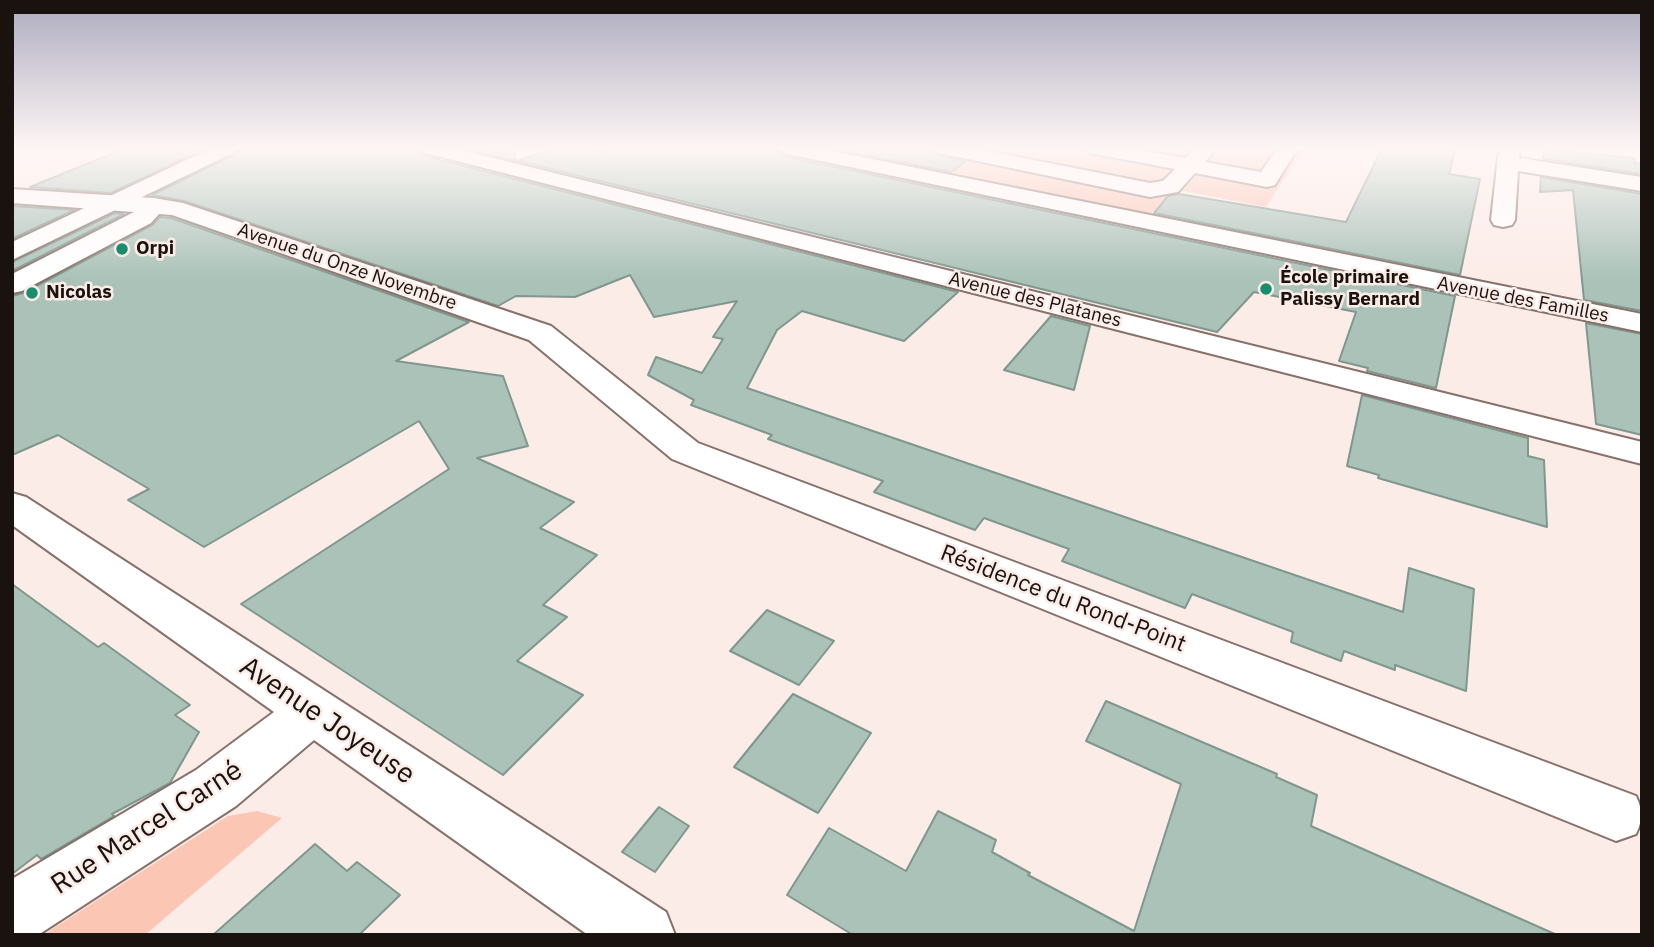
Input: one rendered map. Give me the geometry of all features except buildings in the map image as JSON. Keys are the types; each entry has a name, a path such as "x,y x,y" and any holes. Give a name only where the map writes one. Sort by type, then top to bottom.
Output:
{"street":[{"path":"12,252 135,192"},
{"name":"Avenue des Platanes","path":"605,192 1642,453"},
{"name":"Avenue des Familles","path":"1002,192 1642,323"},
{"path":"1503,220 1505,192"},
{"name":"Avenue du Onze Novembre","path":"12,195 175,208 540,333"},
{"path":"12,285 142,218 154,205"},
{"name":"Résidence du Rond-Point","path":"540,333 685,451 1616,815"},
{"name":"Avenue Joyeuse","path":"12,506 642,935"},
{"name":"Rue Marcel Carné","path":"12,915 216,788 313,711"}],"shaded area":[{"path":"1038,192 1170,192 1150,215"},
{"path":"1189,192 1276,192 1266,207"},
{"path":"257,811 282,818 145,935 43,935 228,816"}],"place":[{"name":"Orpi","path":"122,249"},
{"name":"École primaire Palissy Bernard","path":"1266,289"},
{"name":"Nicolas","path":"32,293"}]}
